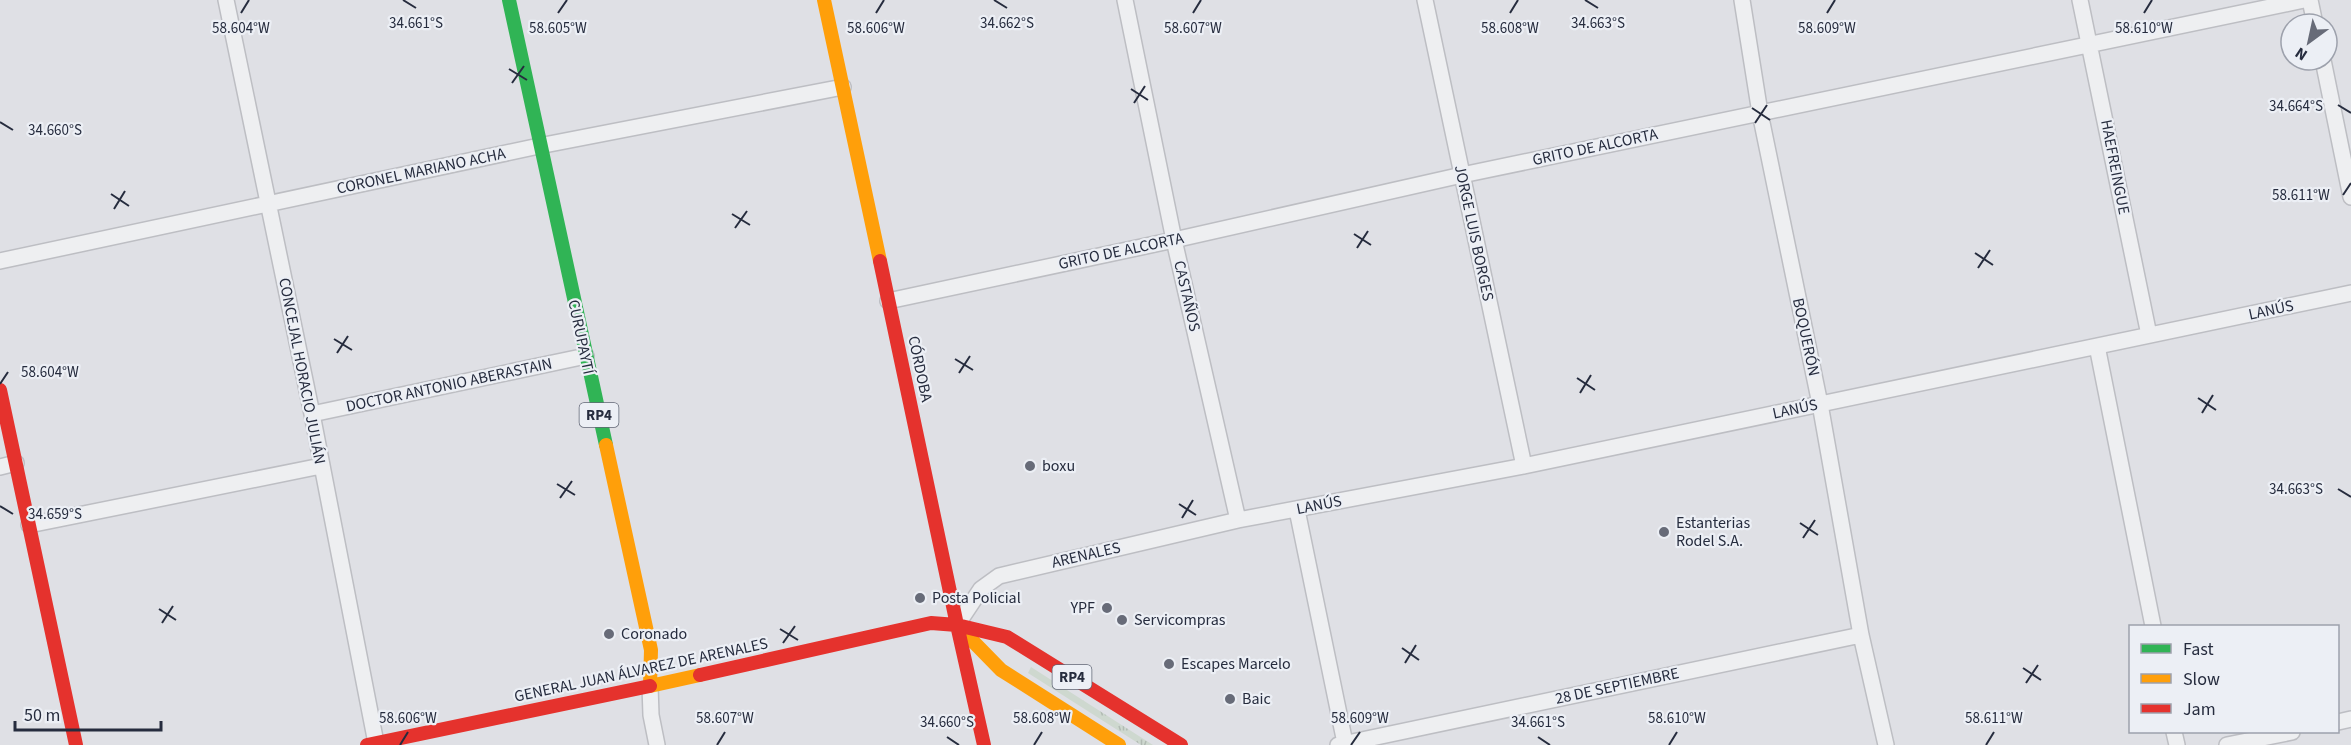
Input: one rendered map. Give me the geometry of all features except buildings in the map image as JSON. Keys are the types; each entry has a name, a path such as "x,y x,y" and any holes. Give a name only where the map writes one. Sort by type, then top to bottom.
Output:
{"main road":[{"name":"CURUPAYTÍ","path":"509,0 539,146 651,650 650,686"},
{"name":"CÓRDOBA","path":"824,0 984,745"},
{"path":"0,390 76,745"},
{"name":"GENERAL JUAN ÁLVAREZ DE ARENALES","path":"372,744 650,686 930,623 957,625"},
{"name":"RP4","path":"957,625 1001,670 1119,745"},
{"name":"RP4","path":"957,625 1007,637 1181,745"}],"street":[{"name":"CONCEJAL HORACIO JULIÁN","path":"226,0 312,414 372,744"},
{"name":"CASTAÑOS","path":"1125,0 1174,240 1238,520"},
{"name":"JORGE LUIS BORGES","path":"1425,0 1524,466"},
{"name":"BOQUERÓN","path":"1742,0 1760,112 1820,404 1861,635 1886,745"},
{"name":"HAEFREINGUE","path":"2080,0 2149,335"},
{"name":"GRITO DE ALCORTA","path":"888,301 1462,175 2304,0"},
{"path":"2325,72 2351,197"},
{"name":"CORONEL MARIANO ACHA","path":"0,261 539,146 843,87"},
{"name":"LANÚS","path":"1238,520 1524,466 2351,293"},
{"path":"2097,346 2153,625"},
{"name":"DOCTOR ANTONIO ABERASTAIN","path":"312,414 586,356"},
{"path":"0,467 16,463"},
{"path":"29,525 321,466"},
{"path":"1297,510 1342,744"},
{"name":"ARENALES","path":"957,625 981,589 999,576 1238,520"},
{"name":"28 DE SEPTIEMBRE","path":"1342,744 1861,635"},
{"name":"CURUPAYTÍ","path":"650,686 651,715 657,745"},
{"path":"2227,745 2287,733"}],"green space":[{"path":"1031,667 1153,745 1141,745 1028,673"}],"traffic: fast":[{"path":"509,0 606,445"}],"traffic: slow":[{"path":"824,0 880,261"},
{"path":"606,445 651,650 650,686 700,675"},
{"path":"957,625 1001,670 1119,745"}],"traffic: jam":[{"path":"880,261 957,625"},
{"path":"0,390 76,745"},
{"path":"700,675 931,623 957,625 1007,637 1181,745"},
{"path":"957,625 984,745"},
{"path":"367,745 650,686"}],"place":[{"name":"boxu","path":"1030,466"},
{"name":"Estanterias Rodel S.A.","path":"1664,532"},
{"name":"Posta Policial","path":"920,598"},
{"name":"YPF","path":"1107,608"},
{"name":"Servicompras","path":"1122,620"},
{"name":"Coronado","path":"609,634"},
{"name":"Escapes Marcelo","path":"1169,664"},
{"name":"Baic","path":"1230,699"}]}
